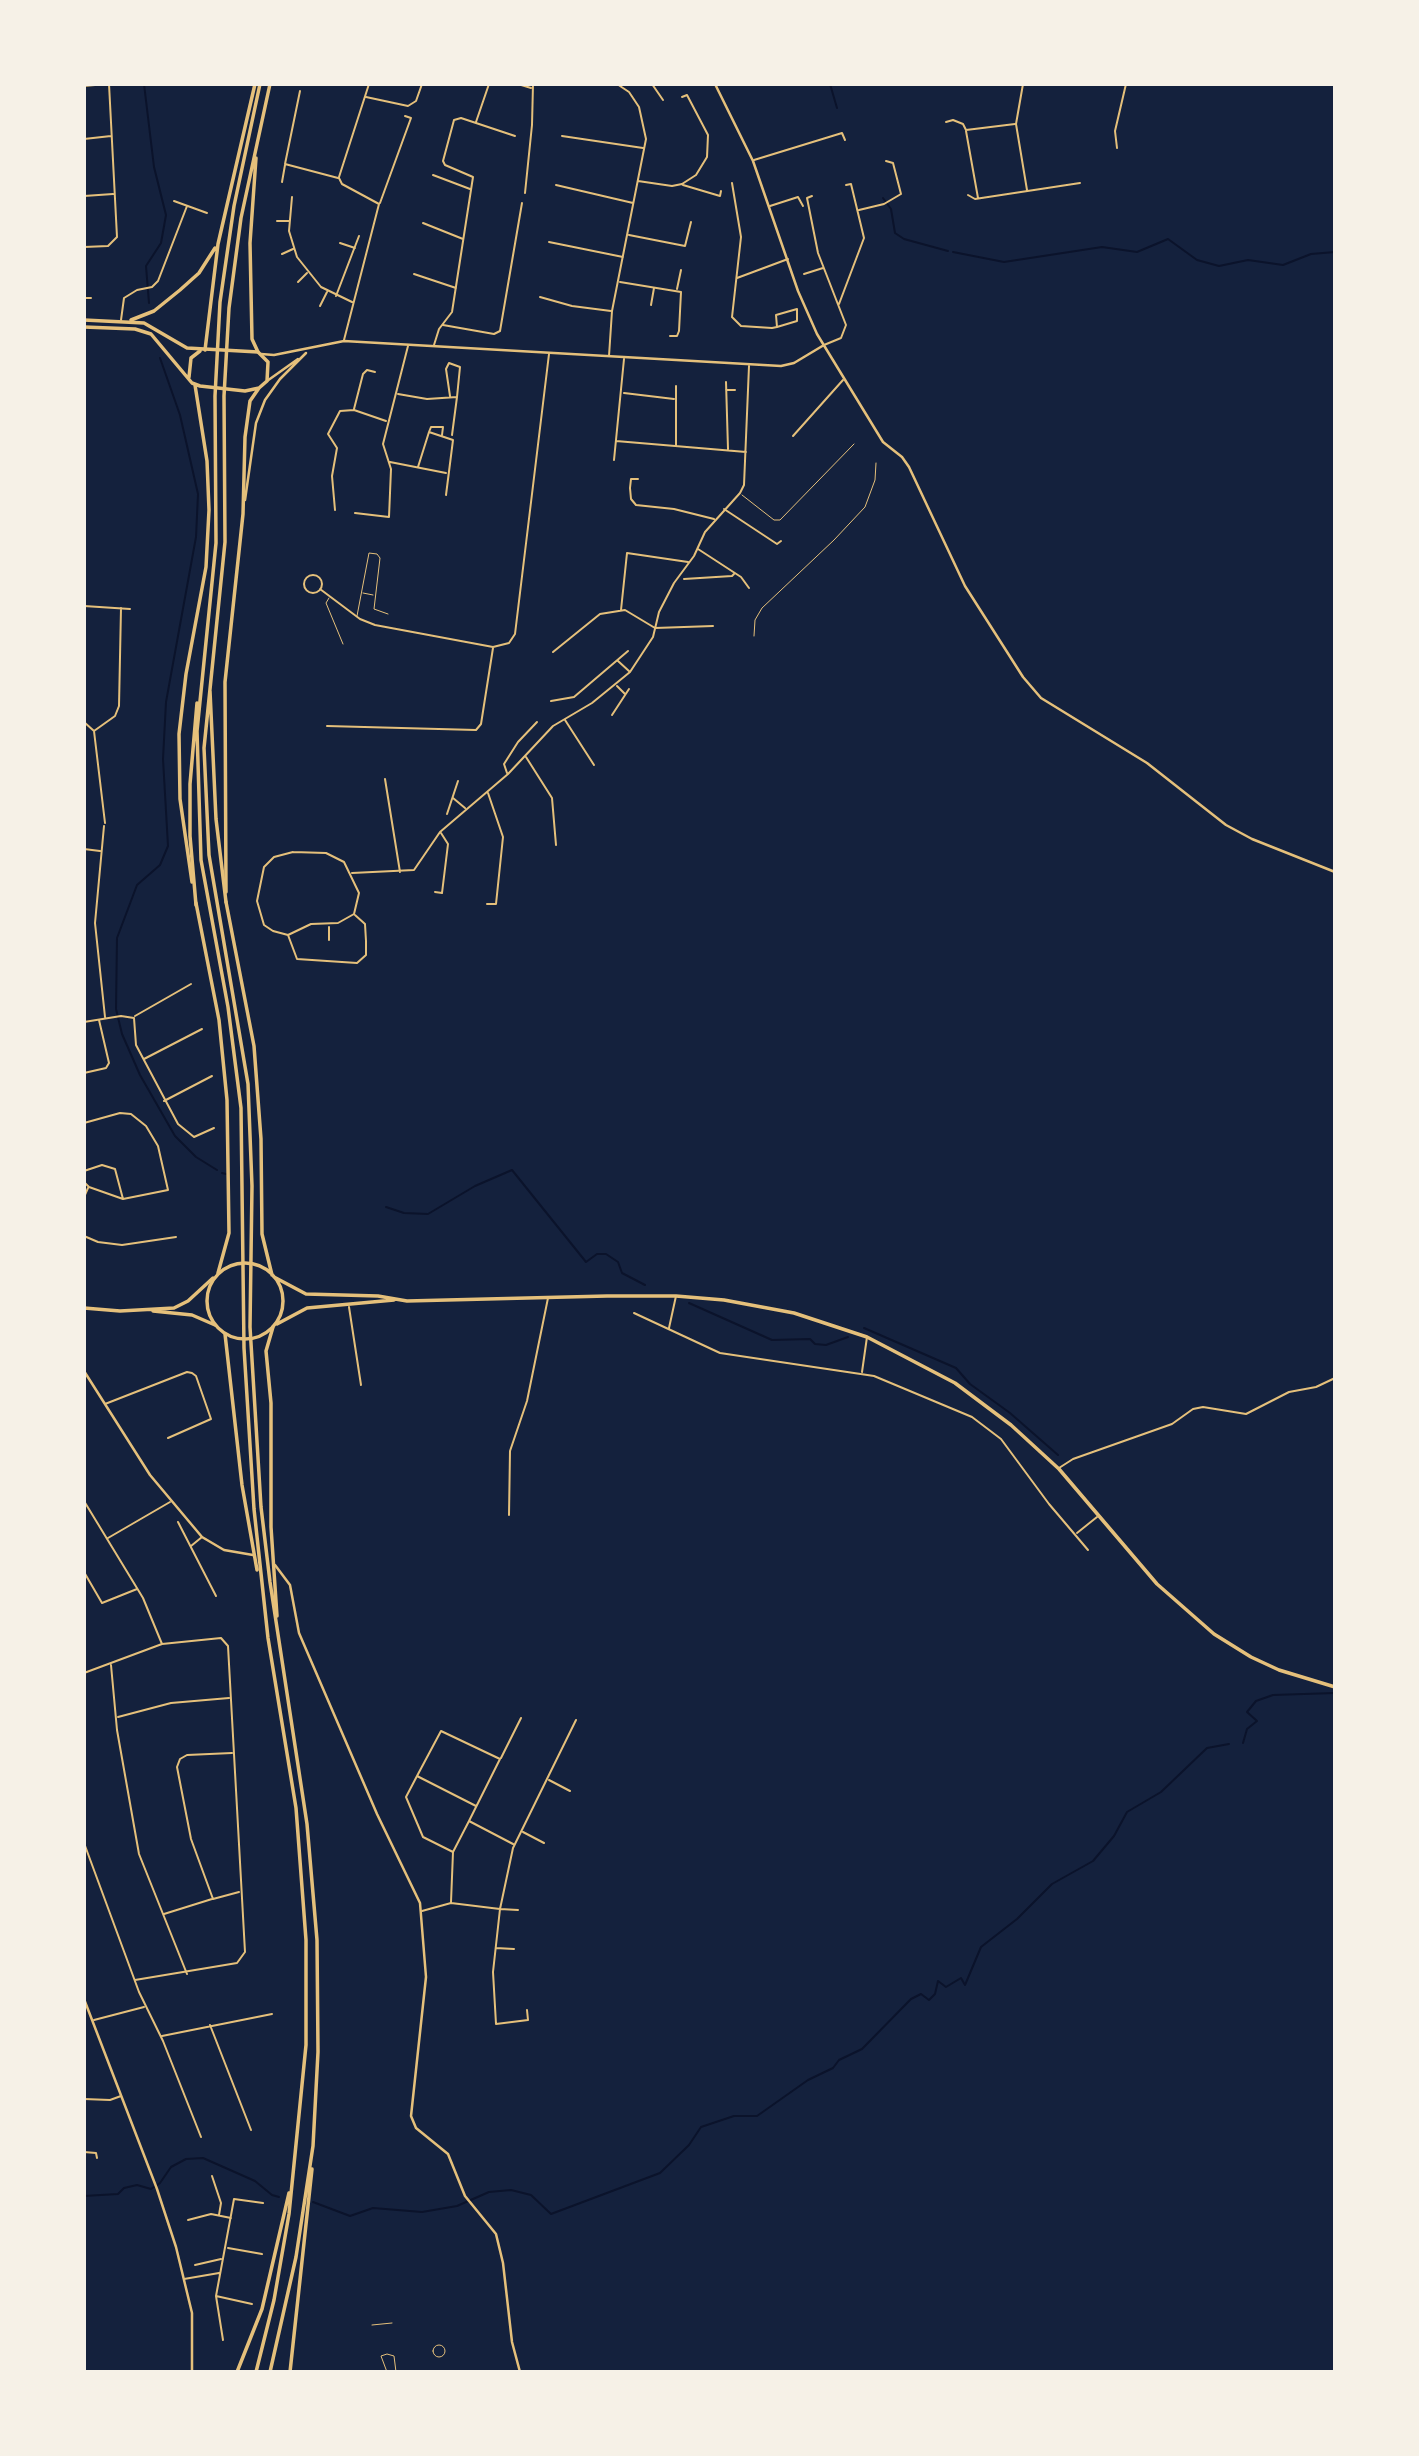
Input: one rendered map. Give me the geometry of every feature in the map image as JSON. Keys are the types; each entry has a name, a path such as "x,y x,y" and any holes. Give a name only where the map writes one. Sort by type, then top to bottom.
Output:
{"main road":[{"path":"189,379 191,358 203,350 218,244 258,84"},
{"path":"196,905 190,836 192,730 216,543 215,396 218,331 225,255 258,84"},
{"path":"270,84 234,258 224,396 225,542 210,668 204,748 205,816 214,895 236,1002 248,1084 250,1327 260,1495 279,1642 303,1791 314,1896 319,1998 313,2146 290,2372"},
{"path":"226,902 225,682 243,514 245,437 250,401 267,381 269,370 252,339 250,243 258,142"},
{"path":"131,320 154,312 180,290 199,273 218,244"},
{"path":"84,320 131,320 150,326 179,344 203,350 260,353"},
{"path":"84,327 135,329 151,334 195,385 208,468 208,543 182,697 178,760 184,833 219,1020 227,1100 229,1233 218,1273"},
{"path":"195,385 246,391 259,388"},
{"path":"210,668 213,782 226,902 254,1046 260,1106 262,1234 283,1301 266,1350 272,1423 271,1527 279,1642"},
{"path":"200,684 198,823 204,887 228,1007 238,1079 244,1349 262,1594"},
{"path":"151,1310 185,1303 218,1273 236,1265 249,1264 306,1294 378,1296 396,1300"},
{"path":"213,1278 207,1304 215,1325"},
{"path":"84,1308 151,1310 192,1315 215,1325 225,1334 249,1340 262,1336 274,1326 307,1308 396,1300 676,1296 774,1308 867,1337 955,1383 1012,1425 1059,1469 1157,1584 1214,1634 1251,1657 1335,1688"},
{"path":"225,1334 242,1485 296,1808 304,1897 306,2045 293,2176 283,2253 256,2372"},
{"path":"270,2372 296,2257 313,2146"},
{"path":"237,2372 268,2289 293,2176"}],"street":[{"path":"84,86 107,84 117,237 108,246 84,247"},
{"path":"369,84 339,178 342,184 379,204"},
{"path":"365,96 408,106 416,101 422,84"},
{"path":"475,123 489,84"},
{"path":"518,84 533,89"},
{"path":"525,193 533,84"},
{"path":"609,357 612,311 646,130 643,116 629,92 617,84"},
{"path":"652,84 663,100"},
{"path":"715,84 753,161 798,291 824,345 890,449 902,457 965,586 1023,677 1041,698 1147,763 1226,825 1252,839 1335,872"},
{"path":"1023,84 1016,124 1028,191"},
{"path":"1117,148 1115,131 1126,84"},
{"path":"282,182 300,91"},
{"path":"638,181 672,186 682,184 702,166 709,145 708,135 687,95 682,97"},
{"path":"292,98 298,100"},
{"path":"344,341 352,302 374,233 379,204 411,118 405,116"},
{"path":"434,346 442,325 452,313 473,177 470,173 445,165 442,157 454,120 461,118 515,136"},
{"path":"946,122 953,120 963,124 966,130 979,198"},
{"path":"966,130 1016,124"},
{"path":"753,161 842,133 845,140"},
{"path":"84,138 112,136"},
{"path":"562,136 644,149"},
{"path":"859,210 884,204 901,194 894,163 886,162"},
{"path":"285,164 339,178"},
{"path":"433,175 471,189"},
{"path":"733,183 740,230 732,312 735,323 745,327 777,327 797,321 797,309 777,314 777,327"},
{"path":"968,195 979,198 1080,183"},
{"path":"682,184 685,188 720,196 721,191"},
{"path":"839,304 864,240 851,184 846,185"},
{"path":"556,185 634,203"},
{"path":"84,197 114,194"},
{"path":"260,353 344,341 749,366 789,365 824,345 834,343 846,332 839,304 824,268 807,198 812,196"},
{"path":"292,197 289,221 293,250 307,273 327,292 352,302"},
{"path":"769,206 798,197 803,205"},
{"path":"174,201 207,213"},
{"path":"442,325 494,334 500,331 522,203"},
{"path":"121,320 124,298 152,287 158,281 187,206"},
{"path":"277,221 289,221"},
{"path":"628,234 685,246 691,222"},
{"path":"422,223 463,239"},
{"path":"336,296 359,236"},
{"path":"549,242 624,257"},
{"path":"340,243 355,247"},
{"path":"282,254 293,250"},
{"path":"736,278 788,259"},
{"path":"804,274 824,268"},
{"path":"677,290 681,270"},
{"path":"298,282 307,273"},
{"path":"414,274 456,288"},
{"path":"619,282 677,290 683,297 679,331 677,336 670,336"},
{"path":"651,305 654,287"},
{"path":"320,306 327,292"},
{"path":"540,297 572,306 612,311"},
{"path":"84,298 91,298"},
{"path":"355,513 389,517 391,469 383,444 408,345"},
{"path":"267,381 316,347"},
{"path":"320,589 313,593 307,592 304,587 306,578 319,578 320,589 357,617 375,625 493,647 509,643 515,634 549,353"},
{"path":"243,514 256,423 265,400 280,379 306,354"},
{"path":"614,460 624,358"},
{"path":"450,397 446,369 449,363 460,367 452,435"},
{"path":"352,873 400,873 414,870 440,832 508,774 543,736 616,685 630,672 655,628 662,605 697,548 715,520 740,493 747,452 749,366"},
{"path":"354,410 363,374 367,370 375,372"},
{"path":"793,436 844,379"},
{"path":"726,382 728,450"},
{"path":"676,386 676,447"},
{"path":"726,390 735,390"},
{"path":"622,393 675,400"},
{"path":"397,394 408,398 457,397"},
{"path":"335,510 332,476 337,448 328,434 340,411 354,410 387,422"},
{"path":"418,467 431,427 443,427 442,436"},
{"path":"429,432 453,440 446,495"},
{"path":"616,441 747,452"},
{"path":"389,461 447,473"},
{"path":"638,479 631,479 630,488 631,499 636,505 674,509 715,520"},
{"path":"724,509 777,544 781,541"},
{"path":"697,548 735,573 749,588"},
{"path":"621,611 627,553 690,562"},
{"path":"684,579 732,576 735,573"},
{"path":"84,606 130,609"},
{"path":"94,731 114,717 119,706 121,608"},
{"path":"553,652 596,616 621,611 629,611 655,628 713,625"},
{"path":"327,726 475,730 481,724 493,647"},
{"path":"551,701 574,697 628,651"},
{"path":"618,661 630,672"},
{"path":"616,685 625,695"},
{"path":"612,715 629,689"},
{"path":"565,719 594,765"},
{"path":"84,722 94,731 105,825 95,925 105,1018"},
{"path":"508,774 504,764 518,742 537,722"},
{"path":"526,756 552,798 556,845"},
{"path":"385,779 400,873"},
{"path":"447,814 458,781"},
{"path":"487,904 496,904 503,837 488,792"},
{"path":"452,797 466,808"},
{"path":"435,892 442,893 448,844 440,832"},
{"path":"84,849 101,851"},
{"path":"321,852 342,860 352,873 359,893 354,914 329,925 311,924 288,934 270,930 260,918 258,887 267,862 283,853 321,852"},
{"path":"288,934 297,959 357,963 366,955 366,933 363,921 354,914"},
{"path":"329,925 329,940"},
{"path":"191,984 142,1009 134,1018 135,1040 178,1124 191,1137 214,1128"},
{"path":"84,1022 115,1016 134,1018"},
{"path":"84,1073 106,1068 108,1063 99,1019"},
{"path":"143,1060 202,1029"},
{"path":"164,1101 212,1076"},
{"path":"84,1123 120,1113 131,1114 146,1126 158,1146 168,1190 123,1199 89,1187 84,1182"},
{"path":"84,1171 102,1165 115,1169 123,1199"},
{"path":"84,1197 89,1187"},
{"path":"84,1236 98,1242 122,1245 176,1237"},
{"path":"669,1329 676,1296"},
{"path":"509,1515 510,1451 527,1401 548,1298"},
{"path":"351,1304 361,1385"},
{"path":"634,1313 731,1357 862,1373 905,1387 982,1423 1001,1438 1049,1504 1088,1550"},
{"path":"862,1373 867,1337"},
{"path":"84,1371 170,1501 202,1537 225,1550 270,1562 287,1579 299,1633 377,1814 417,1895 421,1911 426,1977 411,2116 416,2128 448,2154 467,2198 488,2221 498,2240 510,2332 520,2372"},
{"path":"105,1404 187,1372 192,1373 197,1376 211,1419 168,1438"},
{"path":"1059,1469 1073,1458 1172,1424 1193,1409 1203,1407 1245,1414 1289,1392 1316,1387 1335,1378"},
{"path":"108,1539 170,1501"},
{"path":"84,1502 138,1589 162,1644"},
{"path":"1076,1534 1099,1515"},
{"path":"178,1522 216,1596"},
{"path":"190,1546 202,1537"},
{"path":"84,1572 102,1603 138,1589"},
{"path":"84,1673 162,1644 221,1638 228,1646 245,1952 237,1963 187,1974 135,1980"},
{"path":"111,1664 139,1854 187,1974"},
{"path":"117,1717 171,1703 231,1698"},
{"path":"451,1903 453,1852 521,1718"},
{"path":"496,2024 495,1948 500,1909 515,1845 576,1720"},
{"path":"453,1852 422,1836 406,1800 417,1776 441,1731 500,1759"},
{"path":"213,1899 191,1839 177,1767 180,1759 187,1755 233,1753"},
{"path":"417,1776 477,1806"},
{"path":"548,1780 570,1791"},
{"path":"469,1821 515,1845"},
{"path":"522,1831 544,1843"},
{"path":"84,1843 145,2007 161,2036 201,2137"},
{"path":"163,1914 240,1891"},
{"path":"421,1911 451,1903 518,1910"},
{"path":"495,1948 514,1949"},
{"path":"84,1999 154,2180 184,2279 194,2332 192,2372"},
{"path":"93,2020 145,2007"},
{"path":"488,2026 528,2020 527,2010"},
{"path":"161,2036 272,2014"},
{"path":"210,2025 251,2130"},
{"path":"84,2099 110,2100 122,2095"},
{"path":"84,2152 96,2153 97,2158"},
{"path":"212,2176 221,2203 219,2215"},
{"path":"223,2340 216,2296 234,2199 263,2203"},
{"path":"188,2220 211,2214 231,2218"},
{"path":"226,2248 262,2254"},
{"path":"195,2265 223,2259"},
{"path":"184,2279 205,2273 220,2273"},
{"path":"216,2296 252,2304"}],"lane":[{"path":"740,493 774,520 780,520 854,444"},
{"path":"754,636 755,620 762,608 834,540 865,506 875,480 876,463"},
{"path":"357,617 369,553 377,554 380,558 374,609 387,614"},
{"path":"361,593 375,595"},
{"path":"330,597 326,603 343,644"},
{"path":"372,2325 392,2323"},
{"path":"387,2372 381,2356 394,2356 396,2372"}],"waterway":[{"path":"144,84 154,167 166,215 161,243 146,266 149,303"},
{"path":"830,84 837,108"},
{"path":"883,198 891,209 895,233 904,239 948,251"},
{"path":"953,252 1004,262 1102,247 1137,252 1168,239 1197,260 1219,266 1248,260 1283,265 1311,254 1335,252"},
{"path":"160,358 180,415 198,494 196,537 166,702 163,759 168,846 160,865 137,885 117,938 116,1009 122,1034 140,1075 175,1136 196,1157 217,1170"},
{"path":"386,1207 404,1213 428,1214 475,1186 512,1170 586,1262 597,1254 606,1254 618,1262 622,1273 645,1285"},
{"path":"222,1173 226,1174"},
{"path":"689,1303 772,1340 810,1339 815,1344 826,1345 848,1337"},
{"path":"864,1328 956,1368 970,1384 1010,1413 1058,1455"},
{"path":"1243,1743 1247,1729 1257,1721 1247,1712 1256,1701 1273,1695 1335,1693"},
{"path":"313,2202 350,2216 373,2208 422,2212 457,2206 489,2192 511,2190 531,2195 551,2214 660,2173 689,2145 701,2127 734,2116 757,2116 808,2080 833,2068 839,2060 862,2049 911,1999 921,1994 929,2000 935,1994 938,1981 946,1987 961,1978 965,1985 981,1947 1017,1919 1052,1884 1093,1861 1114,1836 1127,1812 1161,1792 1207,1748 1229,1744"},
{"path":"84,2196 118,2194 124,2188 137,2185 151,2189 160,2183 171,2167 186,2159 203,2158 255,2181 272,2195 279,2197"}]}
